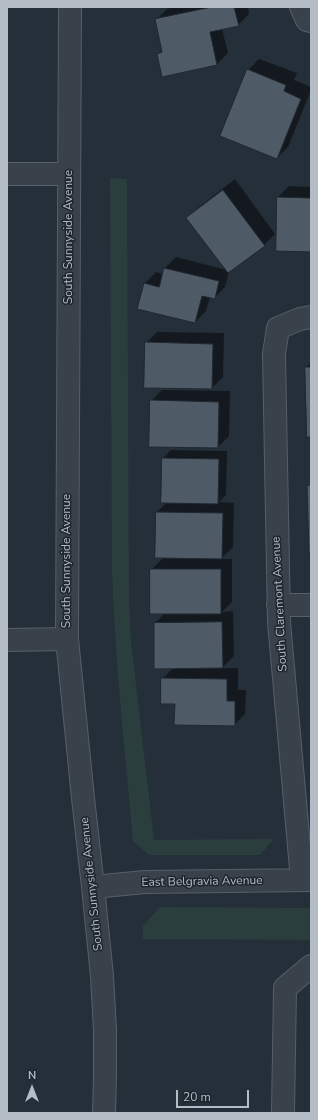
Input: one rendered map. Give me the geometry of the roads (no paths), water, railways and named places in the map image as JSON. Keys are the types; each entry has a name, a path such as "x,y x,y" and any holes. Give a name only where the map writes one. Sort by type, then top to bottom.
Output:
{"street":[{"name":"South Sunnyside Avenue","path":"70,7 67,639 83,798 94,887 102,976 105,1030 104,1113"},
{"path":"7,174 69,174"},
{"name":"South Claremont Avenue","path":"307,880 279,622 274,354 278,328 311,317"},
{"path":"278,605 311,605"},
{"path":"7,640 67,639"},
{"name":"East Belgravia Avenue","path":"94,887 145,882 307,880"},
{"path":"283,1113 285,988 311,966"}]}
